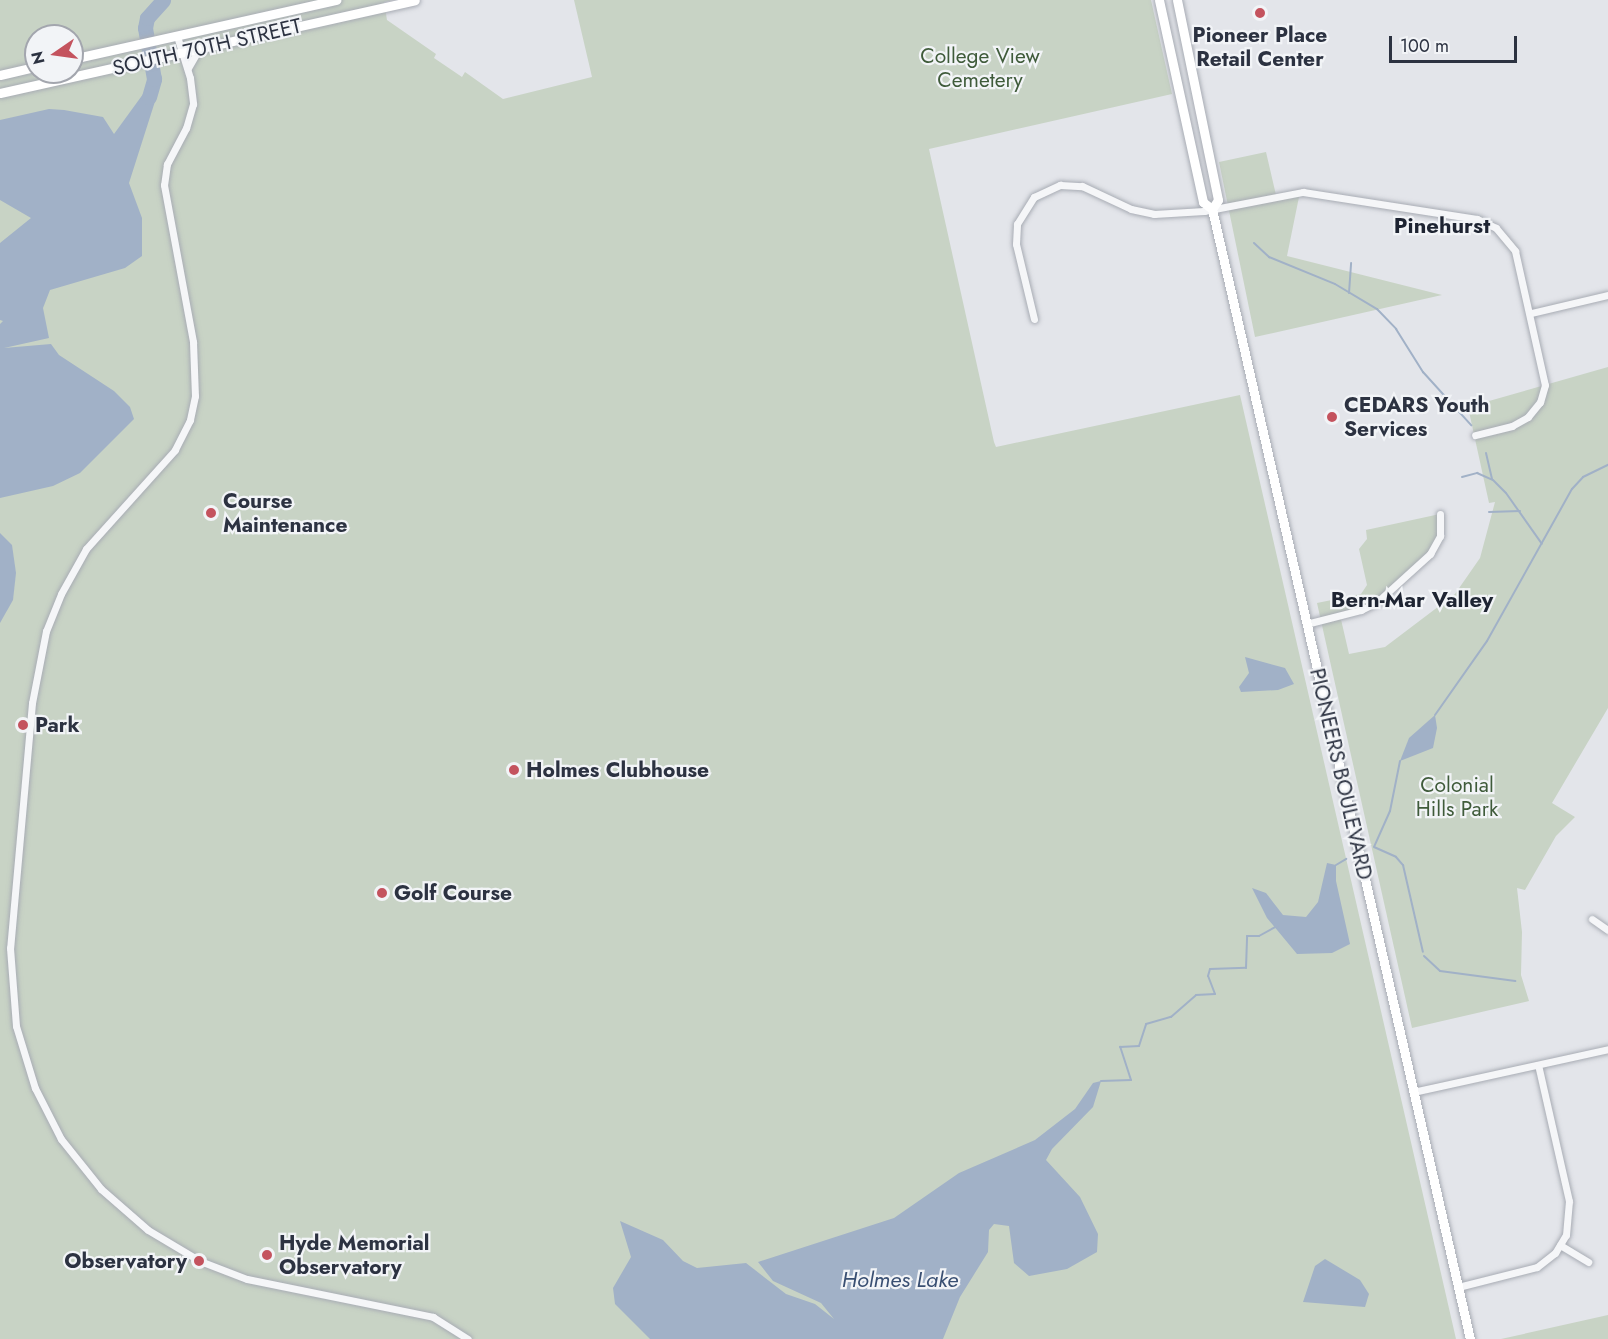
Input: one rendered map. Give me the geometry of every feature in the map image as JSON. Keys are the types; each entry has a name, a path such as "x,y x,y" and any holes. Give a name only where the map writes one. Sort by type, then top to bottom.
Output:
{"main road":[{"name":"SOUTH 70TH STREET","path":"84,56 337,0"},
{"name":"SOUTH 70TH STREET","path":"0,93 415,0"},
{"name":"PIONEERS BOULEVARD","path":"1159,0 1203,202 1212,209 1470,1339"},
{"name":"PIONEERS BOULEVARD","path":"1177,0 1218,200 1212,209"},
{"path":"0,75 24,70"}],"street":[{"path":"177,36 188,68 192,112 167,164 164,185 195,362 194,403 183,436 165,464 108,523 77,563 46,631 32,703 11,930 10,984 16,1026 35,1088 61,1139 102,1189 148,1230 200,1261 247,1279 434,1317 468,1339"},
{"path":"188,68 199,49"},
{"path":"1034,319 1016,235 1021,214 1043,191 1060,185 1082,186 1143,213 1212,209 1303,192 1477,219 1496,228 1512,244 1545,371 1540,402 1521,422 1475,435"},
{"path":"1531,313 1608,295"},
{"path":"1306,624 1361,610 1377,602 1430,554 1440,536 1440,514"},
{"path":"1592,919 1608,930"},
{"path":"1413,1092 1608,1049"},
{"path":"1458,1287 1527,1271 1548,1260 1560,1245 1569,1224 1569,1201 1538,1065"},
{"path":"1560,1245 1588,1262"}],"green space":[{"name":"College View Cemetery","path":"0,0 393,0 384,2 387,20 436,54 434,58 462,77 465,72 503,99 592,77 574,0 1151,0 1172,94 929,149 994,442 996,447 1240,395 1456,1339 0,1339"},
{"path":"1266,152 1276,195 1300,192 1287,256 1442,295 1255,337 1219,162"},
{"name":"Colonial Hills Park","path":"1608,367 1608,708 1552,803 1575,817 1556,836 1525,890 1517,888 1522,932 1521,975 1529,1001 1412,1028 1317,603 1361,594 1367,585 1359,549 1367,539 1366,530 1440,514 1437,543 1377,602 1340,615 1349,654 1385,647 1455,594 1480,558 1495,502 1489,503 1468,407"},
{"path":"1608,1315 1608,1339 1501,1339"}],"water":[{"path":"154,79 158,92 129,183 142,218 142,256 125,268 50,290 43,308 49,338 4,348 51,344 59,355 114,391 130,407 134,419 80,473 53,486 0,498 0,324 3,321 0,320 0,243 31,218 0,200 0,120 49,109 64,110 103,117 114,134"},
{"path":"0,533 12,545 16,573 13,600 0,623"},
{"path":"1245,657 1285,668 1294,684 1278,690 1241,692 1239,687 1249,673"},
{"path":"1435,715 1437,728 1433,748 1400,761 1409,738"},
{"path":"1327,863 1336,865 1336,881 1350,944 1332,953 1297,954 1267,918 1252,888 1266,893 1283,915 1306,917 1318,902"},
{"name":"Holmes Lake","path":"1101,1081 1093,1107 1052,1149 1046,1160 1080,1197 1098,1234 1097,1252 1067,1269 1029,1276 1014,1263 1009,1226 994,1224 989,1230 988,1252 960,1297 943,1339 650,1339 615,1304 613,1288 631,1257 620,1221 663,1240 683,1261 697,1268 746,1263 786,1294 815,1304 834,1319 821,1303 773,1281 758,1262 894,1218 959,1173 1035,1140 1075,1109 1093,1083"},
{"path":"1325,1259 1360,1280 1369,1294 1365,1307 1303,1302 1315,1266"}],"waterway":[{"path":"149,97 154,79 145,28 147,18 163,0"},
{"path":"1254,243 1269,257 1335,284 1377,309 1396,329 1423,372 1471,425"},
{"path":"1349,293 1351,263"},
{"path":"1486,453 1492,479"},
{"path":"1435,715 1487,641 1572,489 1583,477 1608,465"},
{"path":"1462,477 1477,473 1493,480 1506,493 1542,544"},
{"path":"1489,512 1520,511"},
{"path":"1400,761 1390,811 1374,847 1396,857 1403,865 1423,952"},
{"path":"1336,865 1346,859"},
{"path":"1101,1081 1131,1080 1120,1047 1139,1046 1146,1024 1171,1017 1196,995 1215,994 1208,976 1210,969 1246,968 1247,936 1259,936 1277,926"},
{"path":"1424,956 1440,971 1515,981"}],"place":[{"name":"Pioneer Place Retail Center","path":"1260,13"},
{"name":"CEDARS Youth Services","path":"1332,417"},
{"name":"Course Maintenance","path":"211,513"},
{"name":"Park","path":"23,725"},
{"name":"Holmes Clubhouse","path":"514,770"},
{"name":"Golf Course","path":"382,893"},
{"name":"Hyde Memorial Observatory","path":"267,1255"},
{"name":"Observatory","path":"199,1261"}],"district":[{"name":"Pinehurst","path":"1442,226"},
{"name":"Bern-Mar Valley","path":"1412,600"}]}
